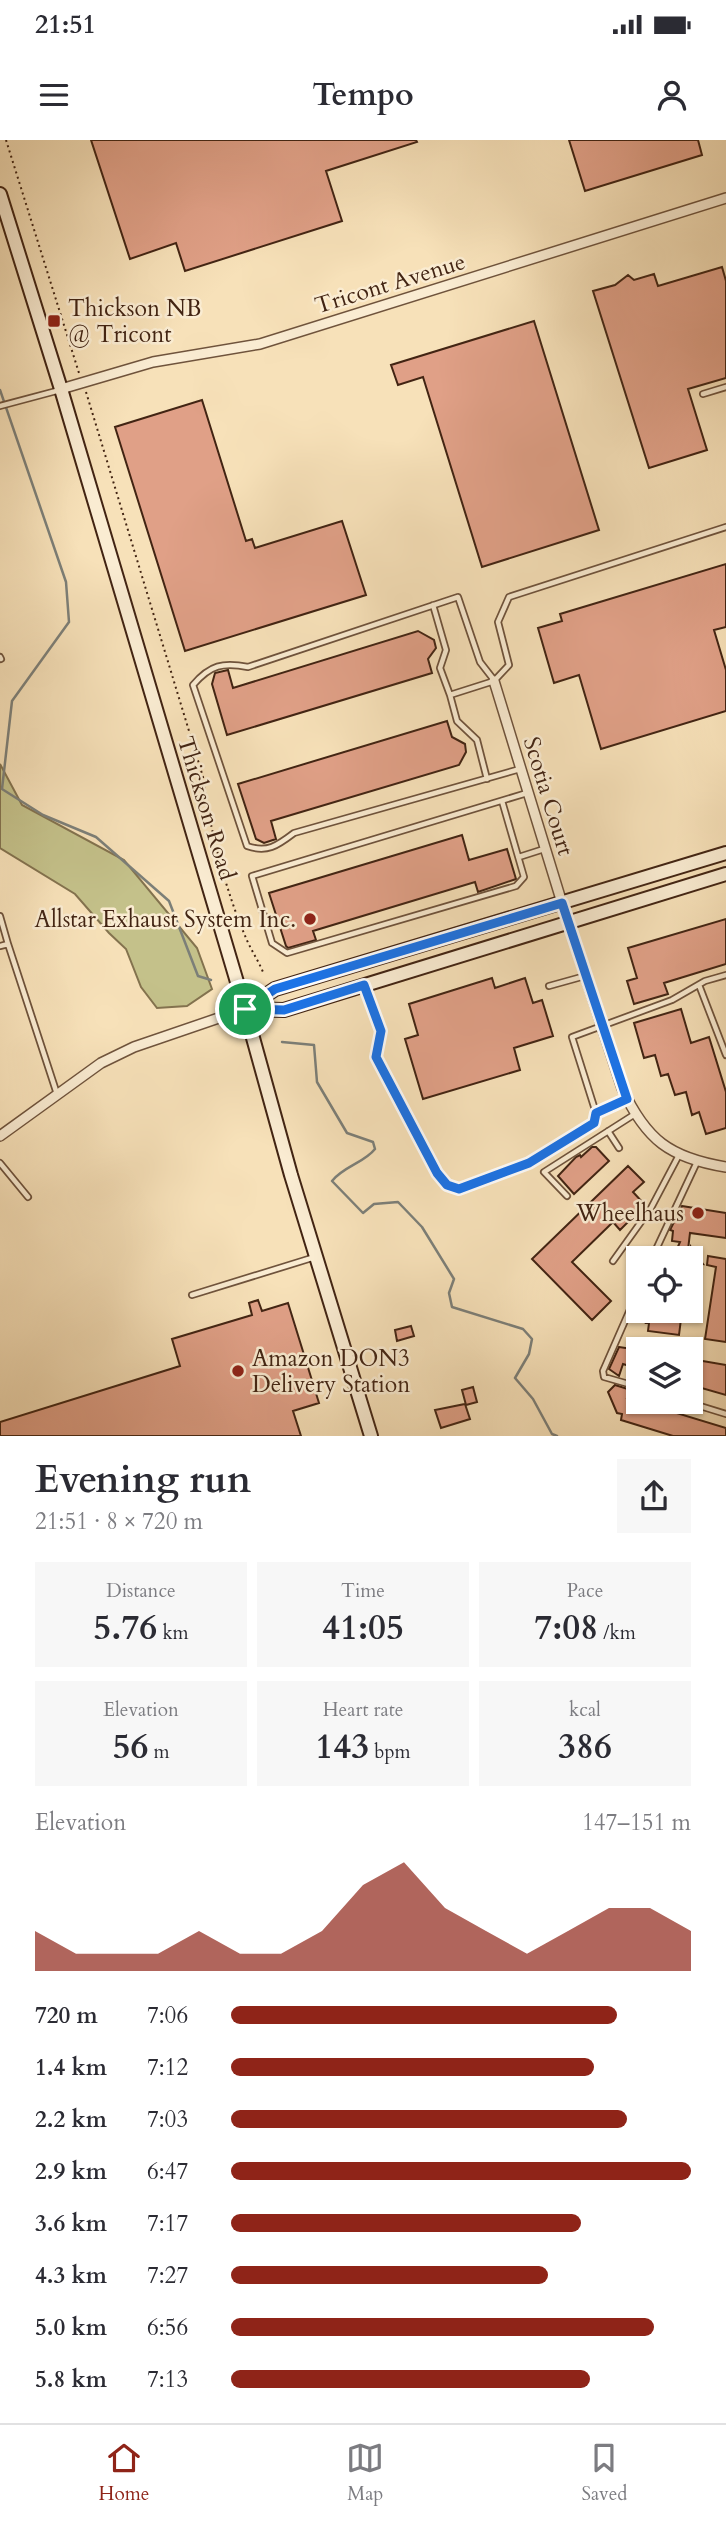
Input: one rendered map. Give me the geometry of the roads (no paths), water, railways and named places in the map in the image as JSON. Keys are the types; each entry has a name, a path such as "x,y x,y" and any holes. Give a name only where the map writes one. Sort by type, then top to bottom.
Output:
{"main road":[{"name":"Thickson Road","path":"0,194 61,389 371,1436"},
{"path":"245,1009 275,989 726,853"},
{"path":"245,1009 284,1010 726,874"}],"street":[{"name":"Tricont Avenue","path":"61,389 153,362 260,344 726,198"},
{"name":"Scotia Court","path":"494,681 585,976 627,1099 650,1135 679,1155 697,1162 726,1167"},
{"path":"0,1136 101,1063 134,1047 245,1009"}],"lane":[{"path":"703,394 726,387"},
{"path":"0,406 61,389"},
{"path":"450,695 494,681 509,665 498,622 509,597 726,527"},
{"path":"494,681 480,662 458,597 248,667 229,663 205,672 193,685 247,846 260,850 279,844 293,833 520,769"},
{"path":"433,605 446,650 440,668 457,721 477,740 487,779"},
{"path":"502,801 524,877 516,886 287,953 272,943 252,876 528,793"},
{"path":"519,857 545,849"},
{"path":"0,916 57,1094"},
{"path":"0,946 8,944"},
{"path":"364,985 381,1031 376,1057 437,1173 447,1185 459,1189 529,1163 594,1123 596,1113 572,1037 672,1000 699,985 726,975"},
{"path":"549,986 585,976"},
{"path":"699,985 726,1055"},
{"path":"596,1113 627,1099"},
{"path":"566,1196 544,1172 635,1114"},
{"path":"608,1131 619,1148"},
{"path":"613,1261 651,1208 679,1155"},
{"path":"658,1246 697,1162"},
{"path":"0,1163 28,1197"},
{"path":"192,1295 316,1257"},
{"path":"626,1319 603,1371 604,1377 626,1383"},
{"path":"703,1407 726,1414"}],"waterway":[{"path":"0,390 66,582 69,622 12,701 2,789 43,815 96,837 169,901 198,976 211,980"},
{"path":"282,1042 314,1045 317,1082 347,1133 373,1142 375,1149 370,1154 332,1181 363,1213 374,1204 398,1202 422,1227 454,1279 449,1293 452,1307 523,1329 532,1339 529,1354 515,1378 533,1399 552,1434 557,1436"}],"place":[{"name":"Thickson NB @ Tricont","path":"54,321"},
{"name":"Allstar Exhaust System Inc.","path":"310,919"},
{"name":"Wheelhaus","path":"698,1213"},
{"name":"Amazon DON3 Delivery Station","path":"238,1371"}]}
